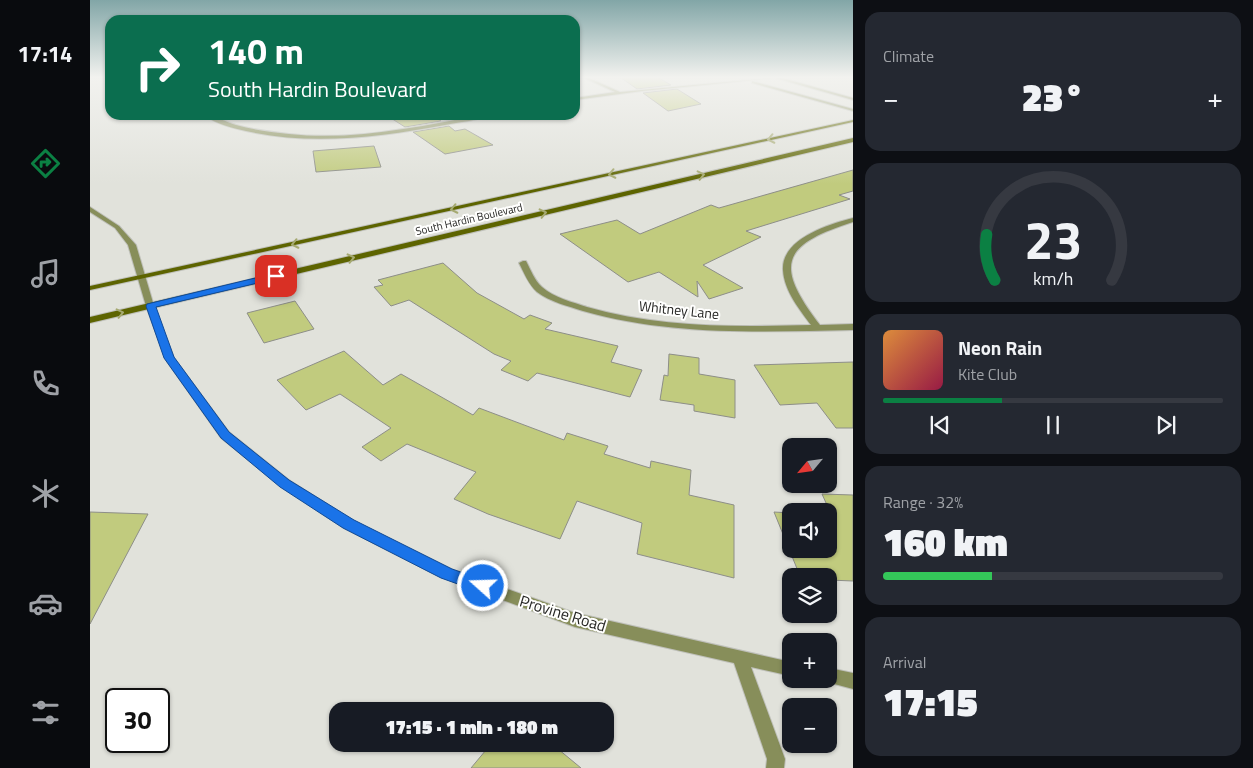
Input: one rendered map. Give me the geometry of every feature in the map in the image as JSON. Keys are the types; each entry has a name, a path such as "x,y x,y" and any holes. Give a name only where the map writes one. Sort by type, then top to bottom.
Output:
{"main road":[{"name":"South Hardin Boulevard","path":"90,288 853,121"},
{"name":"South Hardin Boulevard","path":"90,320 853,140"}],"street":[{"path":"217,120 231,126 277,135 322,137 385,133 459,120"},
{"name":"Provine Road","path":"90,209 117,226 132,245 150,306 169,358 225,435 285,483 348,524 446,573 575,620 782,666"},
{"path":"818,328 798,300 786,263 791,252 806,239 834,226 853,220"},
{"name":"Whitney Lane","path":"523,263 539,289 566,302 596,312 666,326 743,330 853,327"},
{"path":"740,658 776,759 775,768"},
{"path":"837,678 853,681"}],"building":[{"path":"394,120 441,121 405,127"},
{"path":"449,126 455,131 465,129 493,145 445,154 413,132"},
{"path":"374,146 381,167 316,172 313,151"},
{"path":"853,170 853,191 839,195 850,199 746,231 761,237 703,265 743,288 709,299 697,281 698,297 659,272 628,282 560,234 617,220 640,234 711,205 719,208"},
{"path":"443,263 477,293 524,319 530,315 552,323 545,329 618,346 611,362 642,370 630,397 537,373 528,381 501,370 511,361 494,354 409,300 391,306 374,287 383,285 378,280"},
{"path":"295,301 314,329 264,343 247,313"},
{"path":"344,351 383,385 401,374 473,415 479,408 564,440 567,433 608,446 604,454 650,468 651,461 691,470 689,495 734,505 734,578 637,554 642,523 577,501 560,539 488,514 454,499 476,472 407,444 381,461 362,447 391,428 340,394 306,410 277,380"},
{"path":"669,354 699,358 699,374 735,380 735,418 694,411 694,405 660,400 664,375 668,376"},
{"path":"853,362 853,428 836,428 817,403 780,405 754,365"},
{"path":"822,494 853,495 853,581 837,580 837,568 797,568 793,558 837,558 837,503 826,503"},
{"path":"90,512 148,514 90,624"},
{"path":"774,512 782,512 782,532"},
{"path":"484,752 562,752 581,768 471,768"}],"route":[{"path":"276,276 150,306 169,358 225,435 285,483 348,524 446,573 483,586"}]}
